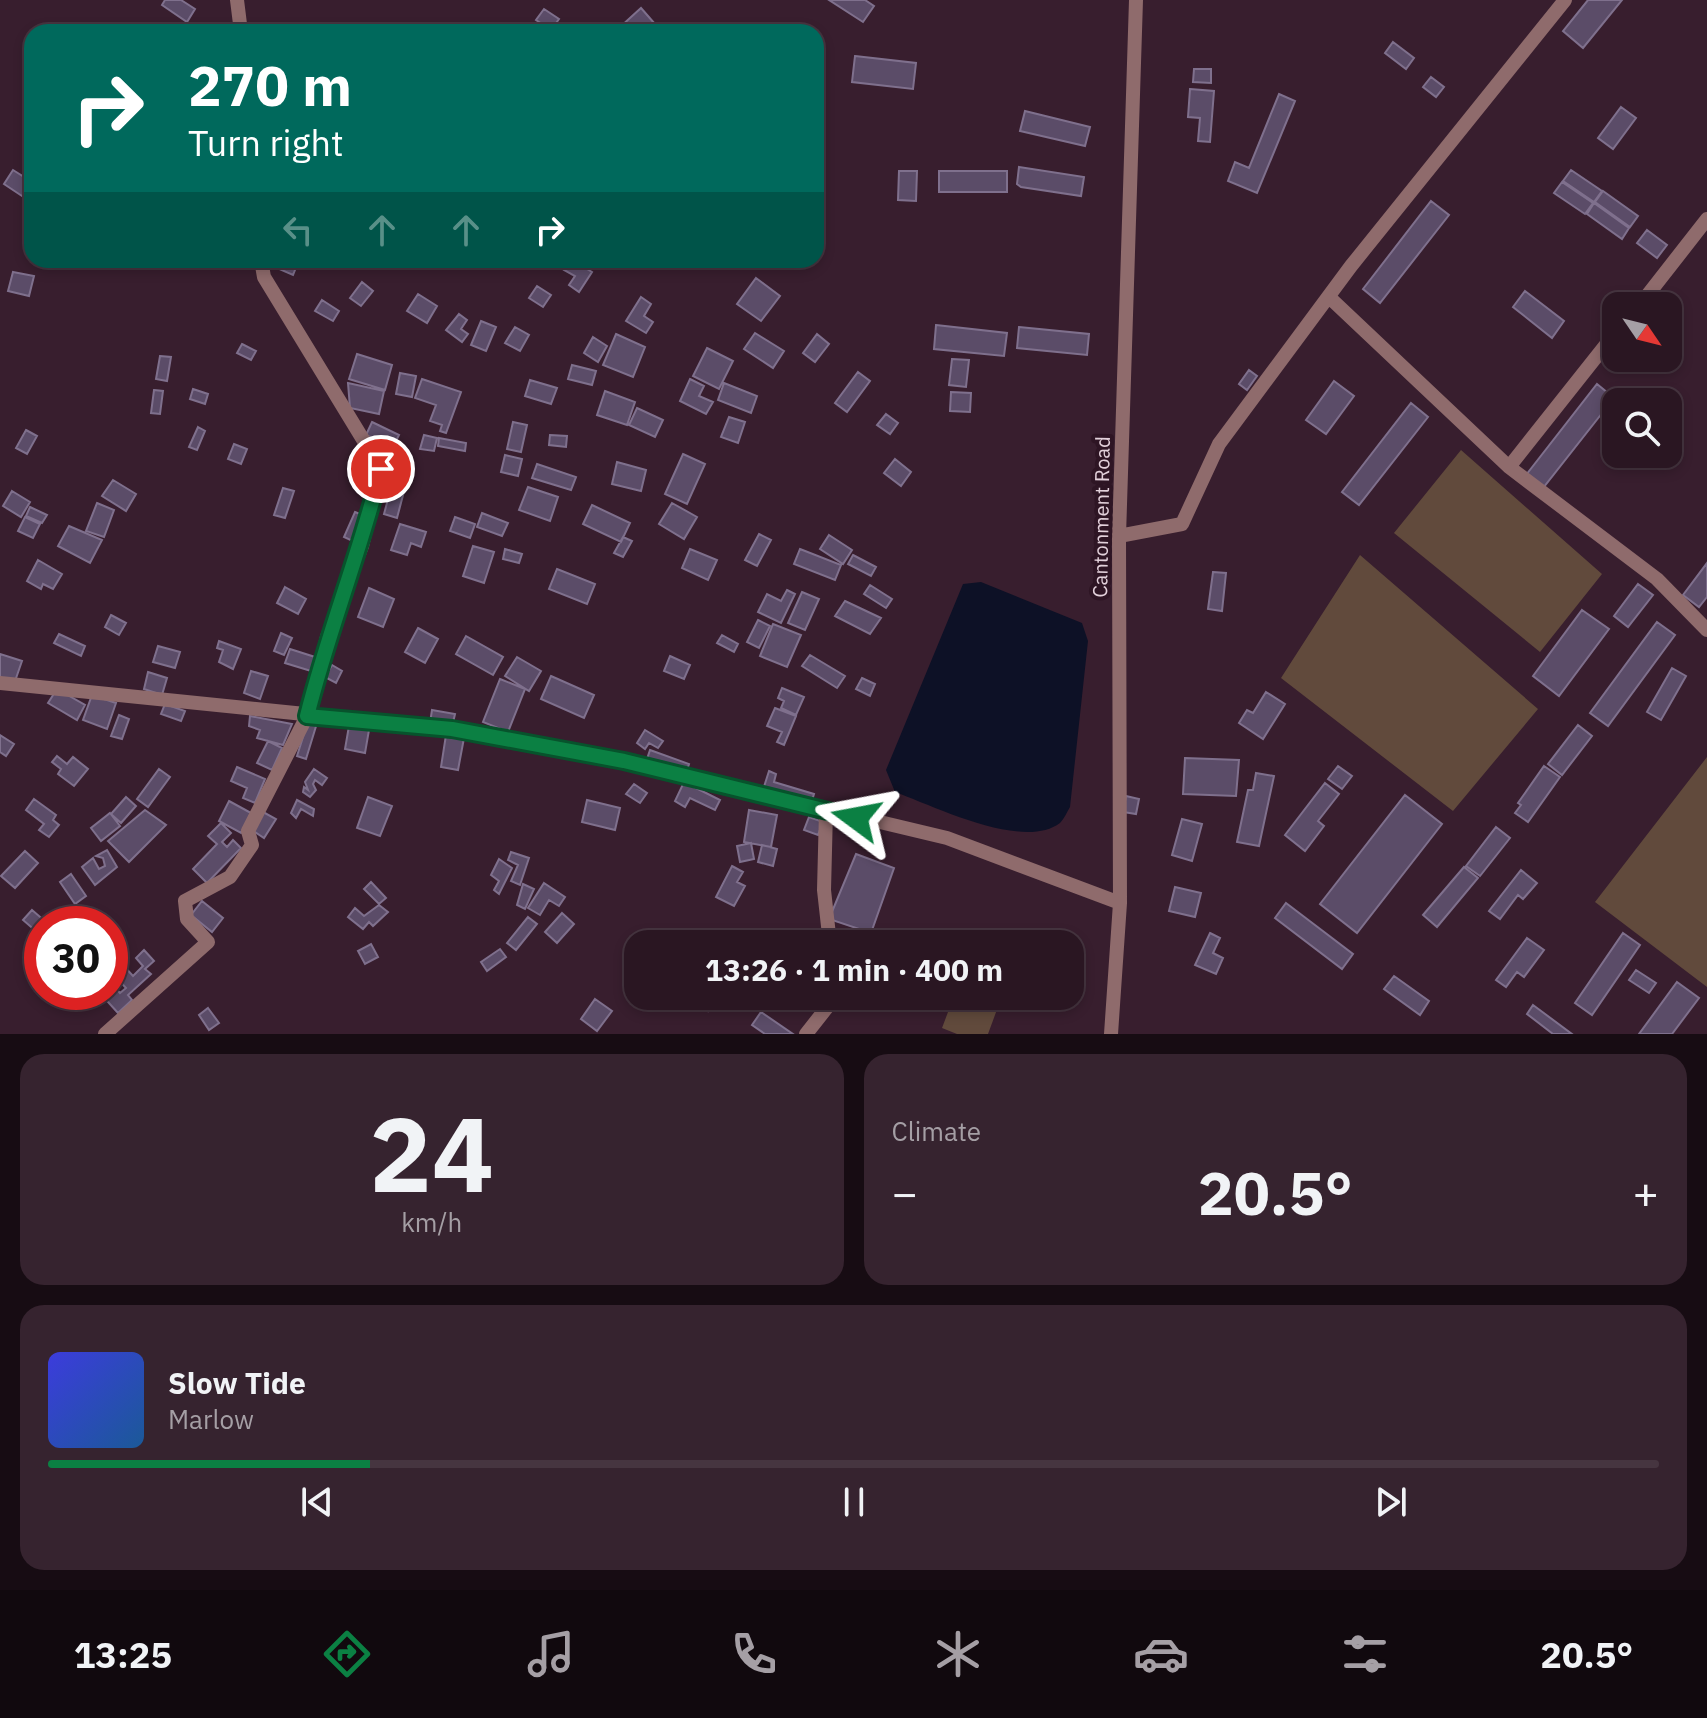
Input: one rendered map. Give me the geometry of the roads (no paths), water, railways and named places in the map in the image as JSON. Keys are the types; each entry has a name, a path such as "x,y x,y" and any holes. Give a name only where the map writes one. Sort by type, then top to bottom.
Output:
{"street":[{"path":"237,0 240,24"},
{"name":"Cantonment Road","path":"1111,1034 1120,903 1119,536 1136,0"},
{"path":"1119,536 1182,524 1219,444 1329,297 1565,0"},
{"path":"1650,292 1707,219"},
{"path":"105,1034 208,942 187,919 185,901 230,877 252,845 248,831 307,716 327,637 362,546 381,469 264,277 262,268"},
{"path":"1329,297 1509,467 1657,579 1707,630"},
{"path":"1509,467 1602,350"},
{"path":"0,683 452,729 624,761 947,838 1120,903"},
{"path":"826,811 824,890 828,930"},
{"path":"806,1034 825,1010"}],"water":[{"path":"981,582 1082,623 1088,641 1070,807 1060,823 1044,830 1024,832 1002,829 955,815 895,792 886,770 963,584"}]}
